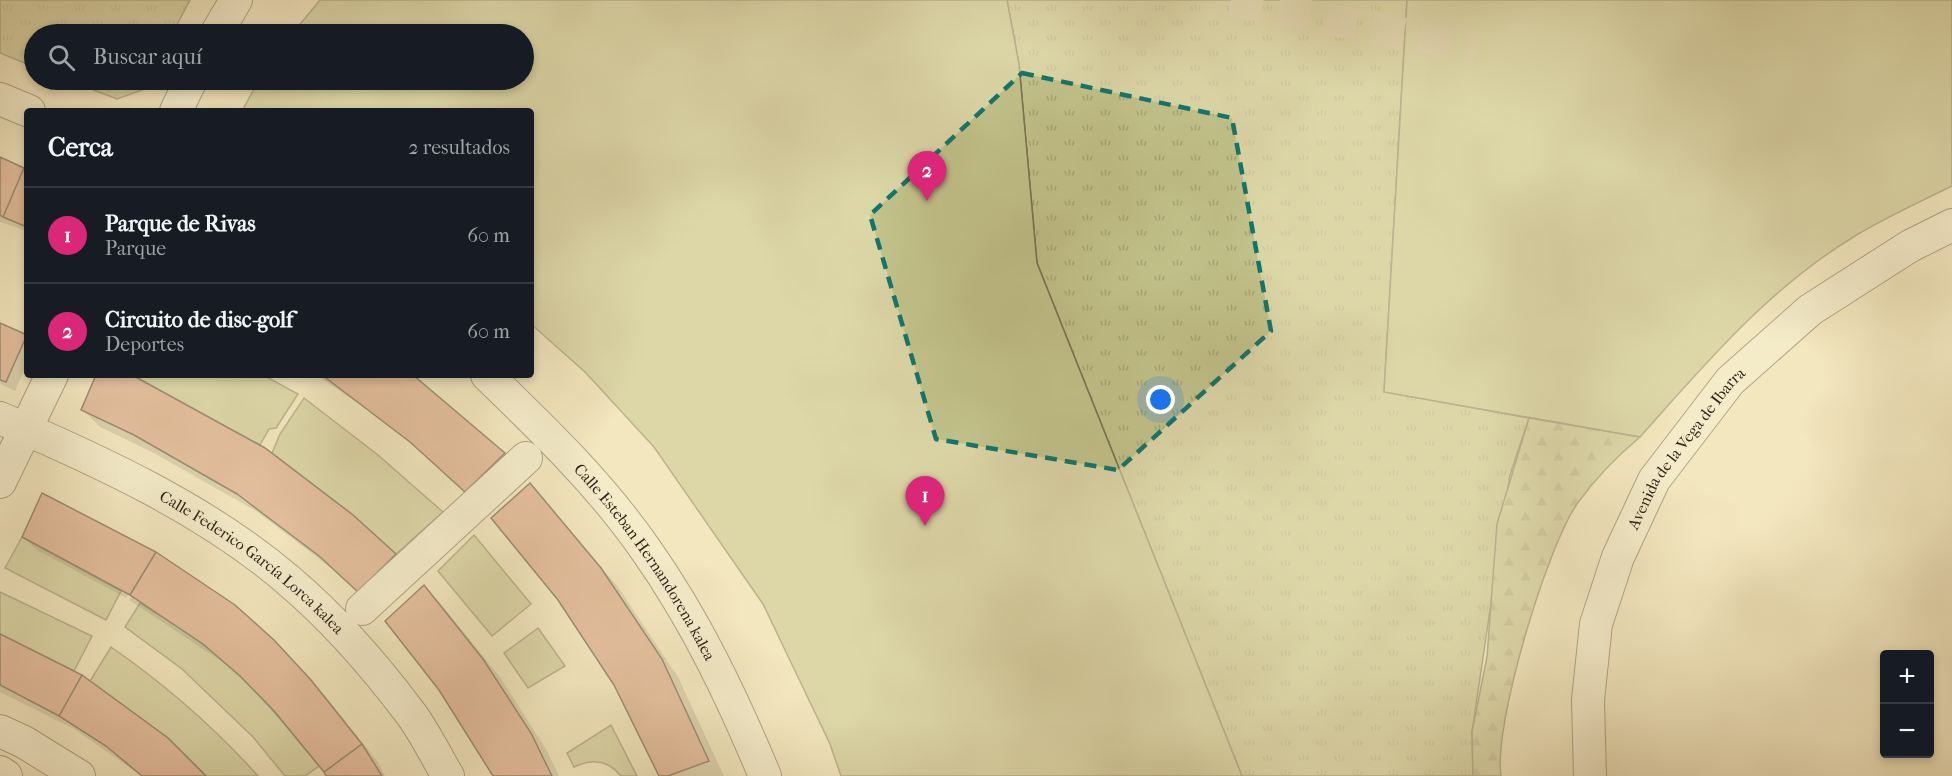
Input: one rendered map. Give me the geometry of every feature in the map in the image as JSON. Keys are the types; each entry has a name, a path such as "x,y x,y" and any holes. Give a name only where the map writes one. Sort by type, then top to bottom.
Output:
{"street":[{"path":"222,24 236,0"},
{"path":"177,108 186,90"},
{"path":"0,99 24,109"},
{"name":"Avenida de la Vega de Ibarra","path":"1590,776 1588,700 1596,624 1618,557 1654,480 1730,381 1810,310 1910,246 1952,225"},
{"path":"0,482 13,423 50,378"},
{"name":"Calle Esteban Hernandorena kalea","path":"490,378 590,479 646,550 693,623 729,690 765,776"},
{"name":"Calle Federico García Lorca kalea","path":"13,423 183,507 251,550 289,580 340,629 411,715 448,776"},
{"path":"362,609 526,458"},
{"path":"0,731 24,742 79,776"},
{"path":"0,772 6,776"}],"highlighted area":[{"path":"1022,73 1232,118 1271,331 1118,470 936,439 870,215"}],"green space":[{"path":"0,0 190,0 177,24 24,24 24,63 0,53"},
{"path":"320,0 1007,0 1019,64 1037,263 1242,776 841,776 830,744 763,604 654,447 585,372 534,327 534,108 244,108 254,90 534,90 534,24 300,24"},
{"path":"1007,0 1407,0 1384,392 1529,418 1510,475 1472,732 1473,776 1242,776 1037,263 1019,64"},
{"path":"1407,0 1952,0 1952,186 1855,236 1794,279 1740,328 1640,437 1384,392"},
{"path":"93,90 142,90 117,99"},
{"path":"137,378 269,378 298,394 276,428 269,429 260,445"},
{"path":"304,398 378,455 443,512 396,554 353,515 272,453 280,434"},
{"path":"1529,418 1640,437 1614,460 1591,486 1577,504 1565,526 1551,557 1538,596 1514,679 1505,718 1501,776 1473,776 1472,732 1487,657 1497,524"},
{"path":"474,535 531,604 492,636 438,571"},
{"path":"22,537 121,591 106,620 5,568"},
{"path":"0,592 92,636 74,671 0,634"},
{"path":"140,603 194,638 234,670 264,700 319,766 305,776 285,776 253,737 182,669 125,627"},
{"path":"538,628 565,666 528,688 504,653"},
{"path":"111,647 188,707 258,776 206,776 168,738 90,681"},
{"path":"611,725 637,776 621,776 611,767 599,762 587,762 574,767 567,753"}],"building":[{"path":"0,157 24,168 3,217 0,215"},
{"path":"24,168 24,226 3,217"},
{"path":"0,323 24,334 24,342 6,382 0,380"},
{"path":"95,378 137,378 265,448 353,515 396,554 358,592 319,556 237,494 134,435 81,410"},
{"path":"326,378 417,378 505,453 465,492 410,442"},
{"path":"530,483 601,568 662,659 709,761 668,776 659,776 614,685 558,600 491,518"},
{"path":"42,493 156,552 130,595 22,537"},
{"path":"156,552 235,605 274,640 311,680 362,744 324,772 275,712 240,676 203,644 130,595"},
{"path":"424,585 483,659 531,733 552,776 493,776 439,690 385,621"},
{"path":"0,634 82,675 59,716 0,685"},
{"path":"82,675 168,738 206,776 142,776 106,746 59,716"},
{"path":"362,744 382,776 326,776 324,772"}],"tunnel":[{"path":"1231,0 1476,48"}],"place":[{"name":"Circuito de disc-golf","path":"927,201"},
{"name":"Parque de Rivas","path":"925,526"}]}
